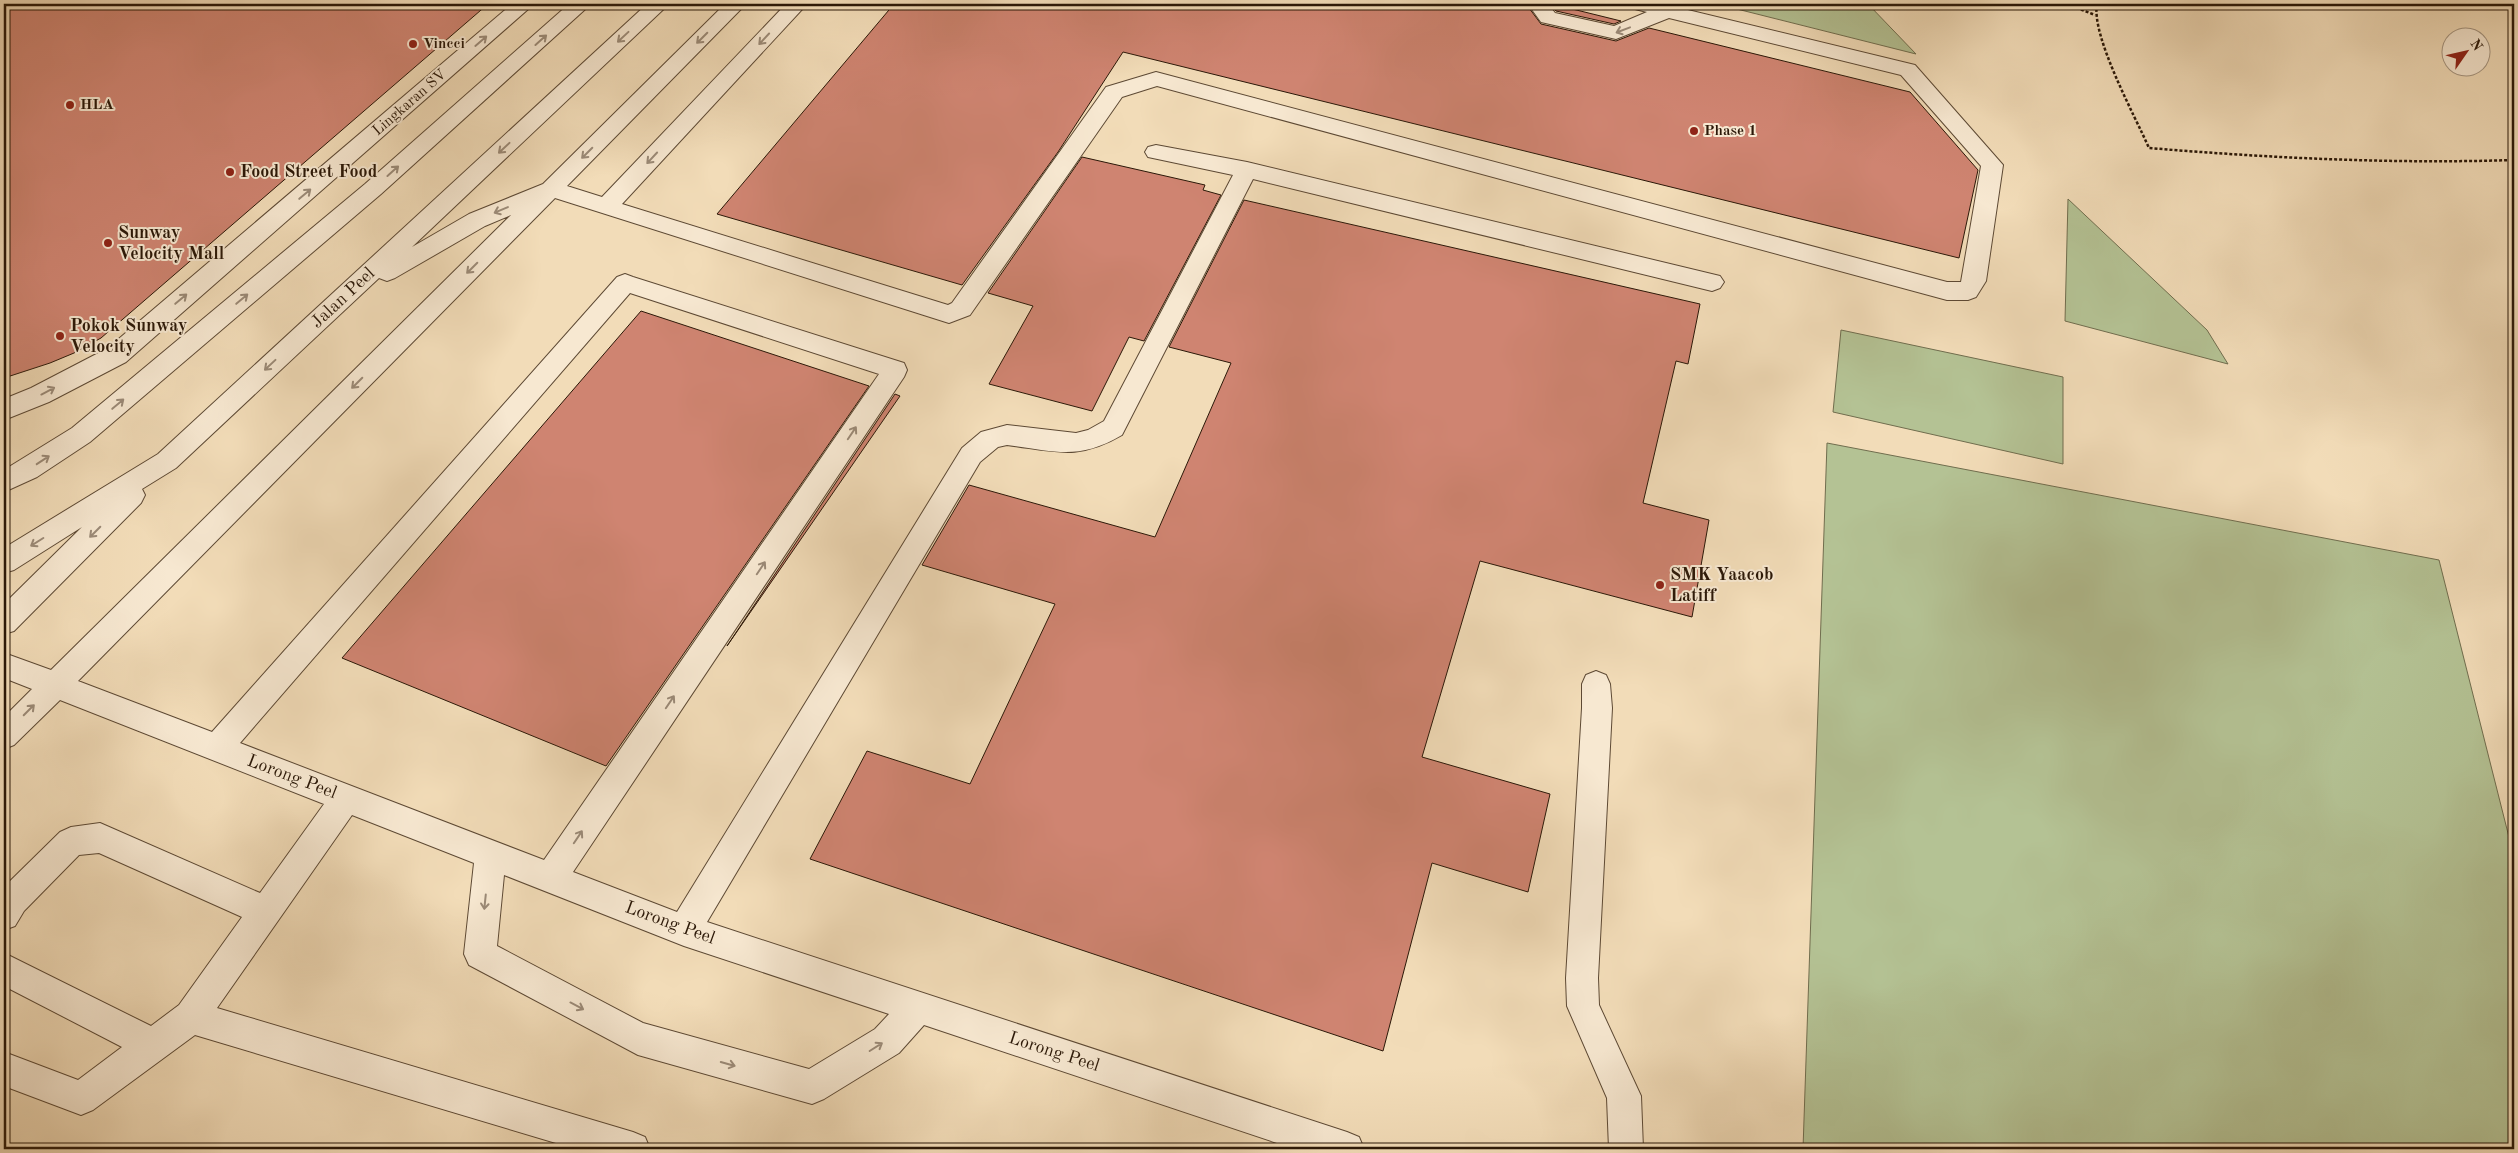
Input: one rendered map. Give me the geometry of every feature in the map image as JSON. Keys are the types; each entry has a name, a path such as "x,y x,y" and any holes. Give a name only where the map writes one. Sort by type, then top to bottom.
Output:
{"street":[{"name":"Lingkaran SV","path":"4,410 40,395 117,354 524,4"},
{"path":"4,482 28,470 81,435 373,189 581,4"},
{"name":"Jalan Peel","path":"4,562 167,460 659,4"},
{"path":"4,736 736,4"},
{"path":"606,207 797,4"},
{"path":"1538,4 1548,18 1616,33 1668,11"},
{"path":"299,338 392,269 477,220 551,189 948,314 961,309 1114,92 1156,79 1947,292 1968,291 1974,281 1992,165 1908,70 1638,4"},
{"name":"Lingkaran SV","path":"364,143 373,189"},
{"path":"1156,152 1247,170 1712,282"},
{"path":"684,930 971,455 990,438 1007,434 1076,443 1094,439 1113,428 1247,170"},
{"path":"218,748 625,283 896,370 551,877"},
{"path":"4,622 167,460"},
{"name":"Lorong Peel","path":"4,665 684,930 1347,1149"},
{"path":"1596,684 1597,708 1582,978 1583,1006 1610,1069 1624,1096 1626,1149"},
{"path":"4,1069 81,1098 191,1017 346,798"},
{"path":"4,915 13,900 71,842 100,838 266,912"},
{"path":"490,854 480,954 638,1038 812,1087 887,1041 918,1006"},
{"path":"4,969 153,1045"},
{"path":"191,1017 631,1149"}],"path":[{"path":"2068,4 2095,15"},
{"path":"2098,4 2095,15 2102,43 2149,148 2254,158 2451,163 2514,160"}],"green space":[{"path":"1717,4 1868,4 1916,54"},
{"path":"2068,199 2207,330 2228,364 2065,321"},
{"path":"1841,330 2063,377 2063,464 1833,412"},
{"path":"1827,443 2439,560 2514,857 2514,1149 1803,1149"}],"building":[{"name":"Sunway Velocity Mall","path":"4,4 488,4 101,338 74,353 50,363 4,378"},
{"name":"Phase 1","path":"894,4 1526,4 1541,24 1616,41 1649,28 1910,92 1978,170 1959,258 1123,52 1058,152 962,285 717,214"},
{"path":"1550,4 1621,21 1614,24 1556,11"},
{"path":"1082,157 1205,185 1203,190 1221,195 1144,341 1129,337 1092,411 989,384 1033,306 988,293"},
{"path":"1244,200 1700,304 1688,364 1676,361 1643,503 1709,520 1692,617 1480,561 1422,757 1550,794 1528,892 1432,863 1383,1051 810,859 867,751 970,784 1055,604 922,565 969,485 1155,537 1231,363 1169,347"},
{"path":"641,311 869,386 606,766 342,658"},
{"path":"895,394 900,396 727,646"}],"place":[{"name":"Vincci","path":"413,44"},
{"name":"HLA","path":"70,105"},
{"name":"Phase 1","path":"1694,131"},
{"name":"Food Street Food","path":"230,172"},
{"name":"Sunway Velocity Mall","path":"108,243"},
{"name":"Pokok Sunway Velocity","path":"60,336"},
{"name":"SMK Yaacob Latiff","path":"1660,585"}]}
